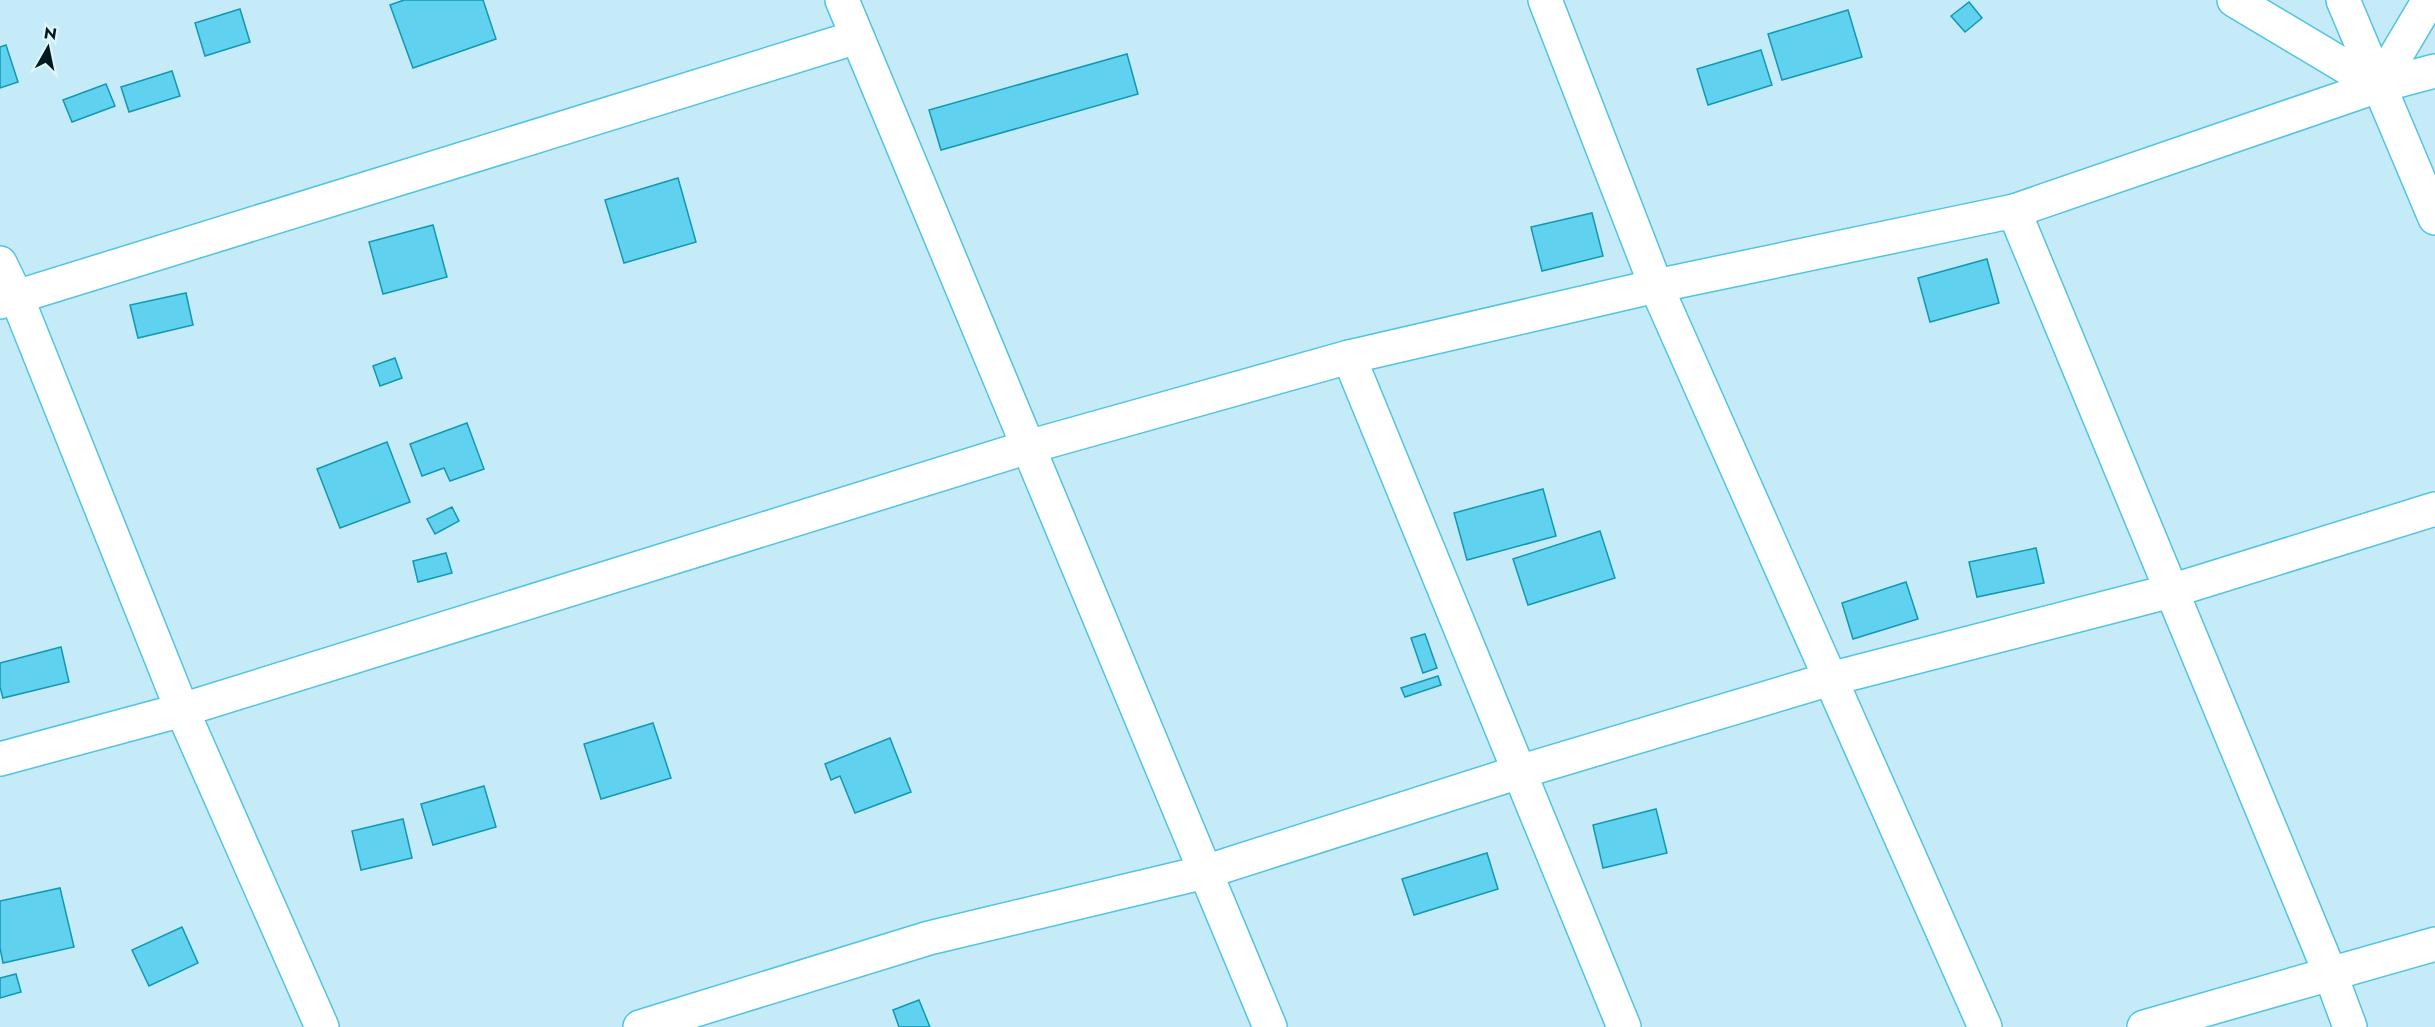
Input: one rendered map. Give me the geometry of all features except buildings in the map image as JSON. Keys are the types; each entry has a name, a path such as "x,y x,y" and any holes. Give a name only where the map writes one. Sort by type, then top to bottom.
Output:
{"street":[{"path":"842,0 1270,1027"},
{"path":"1545,0 1656,286 1985,1027"},
{"path":"2234,0 2378,87"},
{"path":"2343,0 2435,218"},
{"path":"2378,87 2429,0"},
{"path":"8,300 857,37"},
{"path":"0,759 182,710 1028,447 1349,357 1656,286 2014,211 2378,87 2435,71"},
{"path":"2014,211 2330,973 2350,1027"},
{"path":"0,263 8,300 182,710 322,1027"},
{"path":"1349,357 1624,1027"},
{"path":"640,1027 930,938 1205,872 1519,772 1830,679 2171,591 2435,509"},
{"path":"2144,1027 2435,944"}]}
